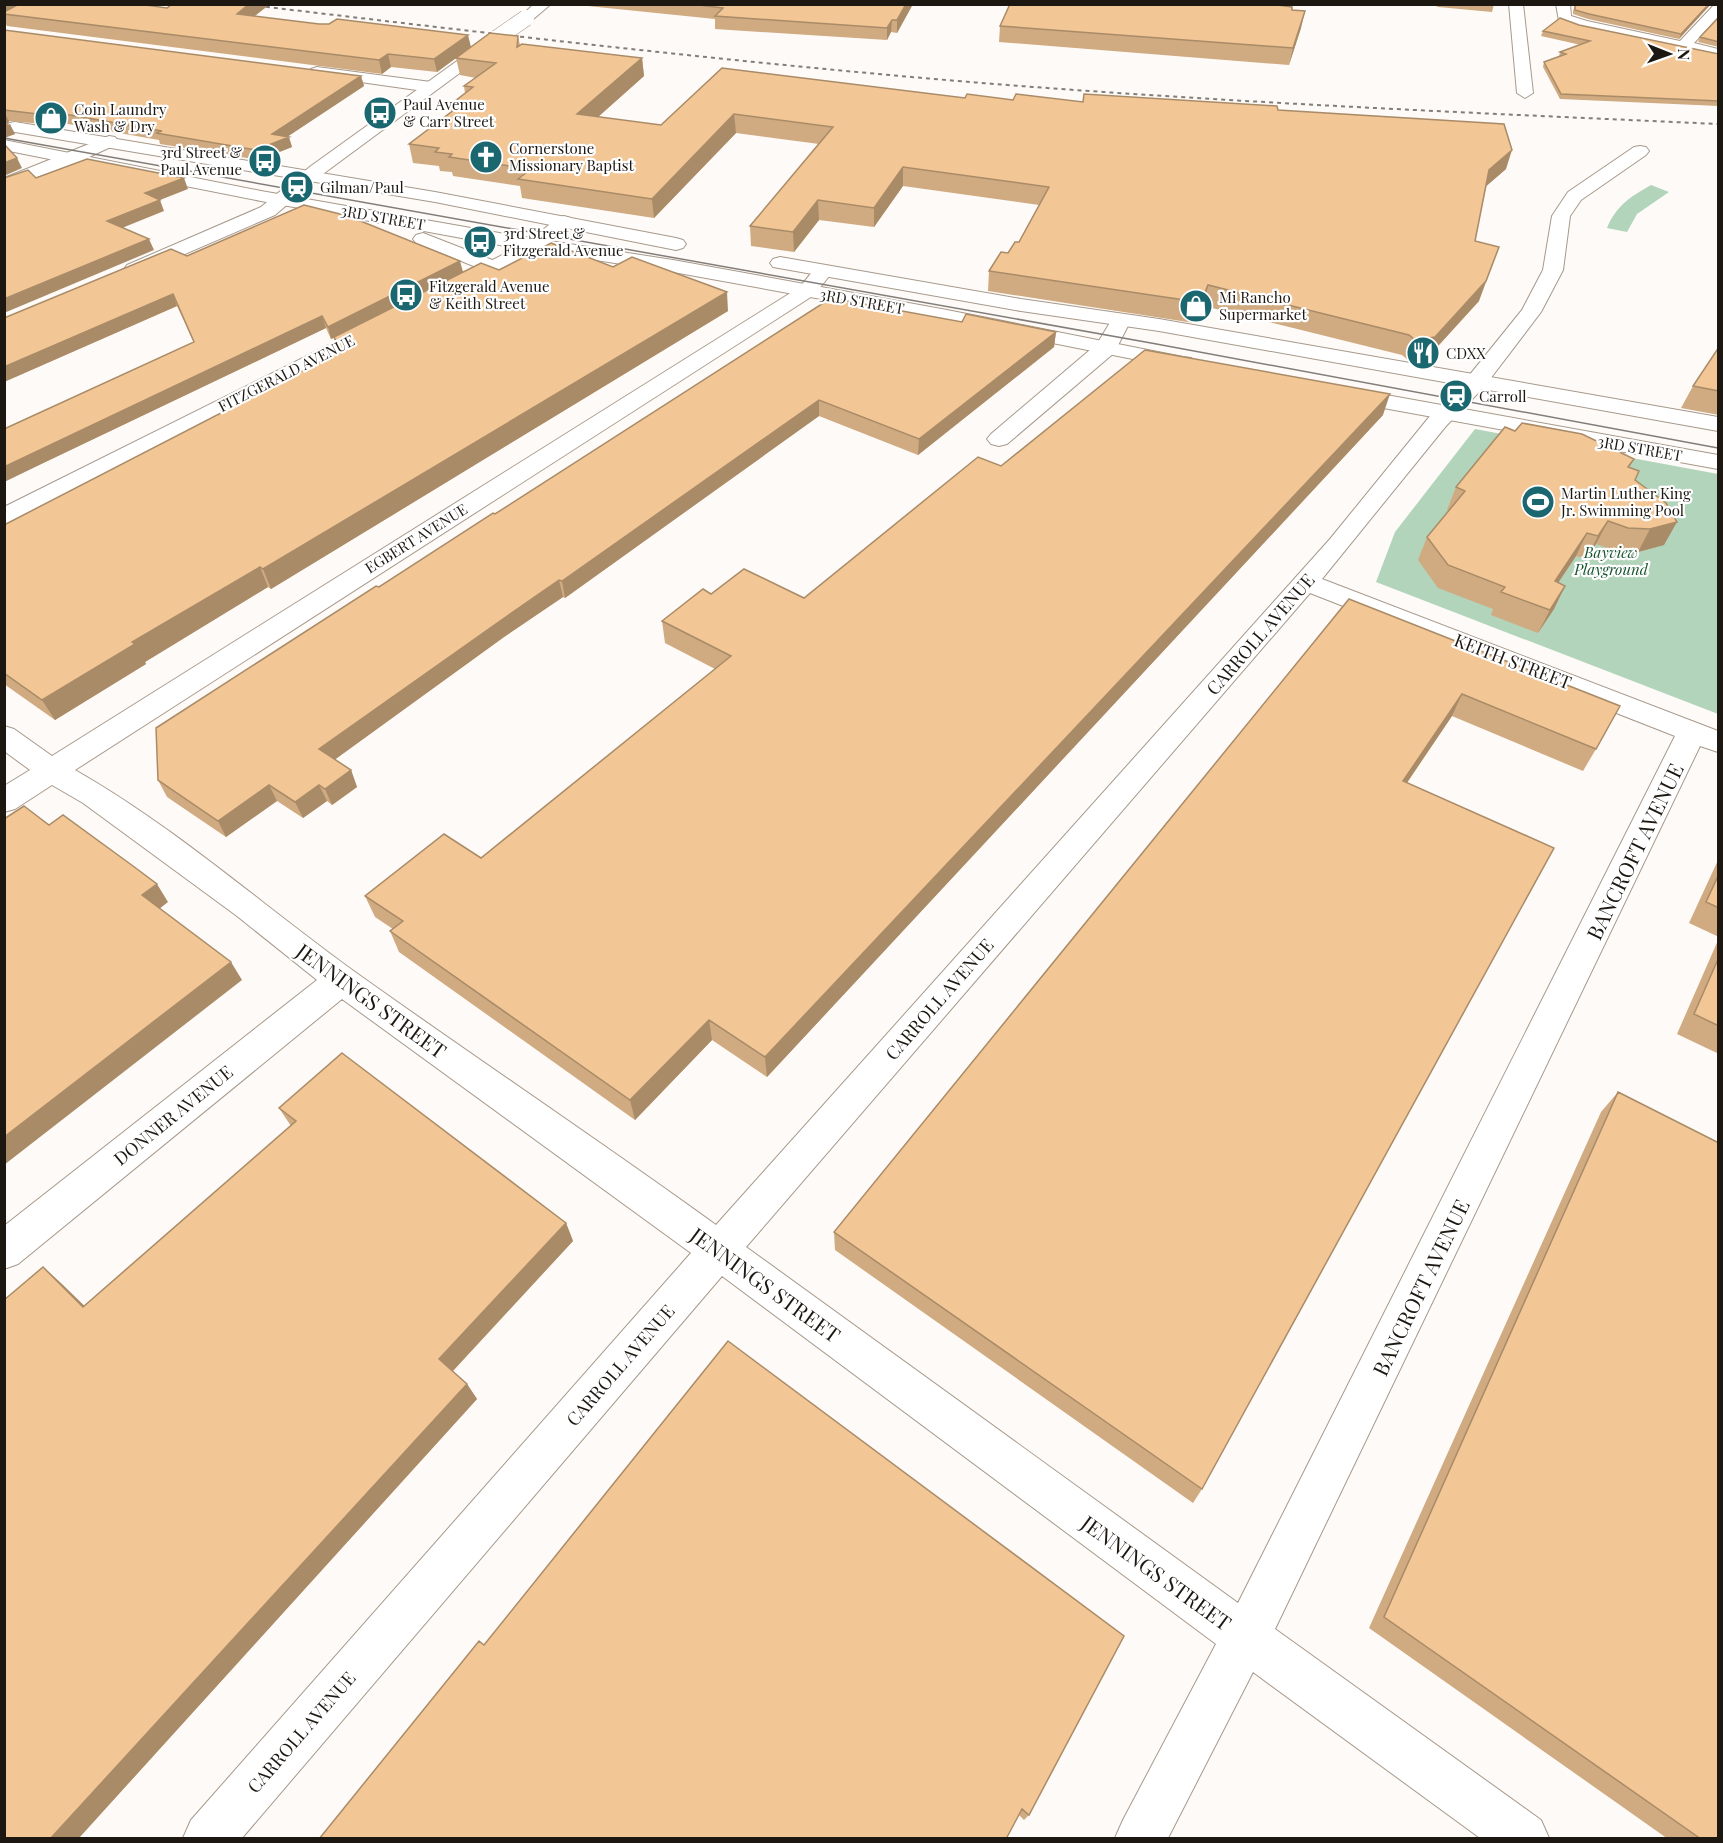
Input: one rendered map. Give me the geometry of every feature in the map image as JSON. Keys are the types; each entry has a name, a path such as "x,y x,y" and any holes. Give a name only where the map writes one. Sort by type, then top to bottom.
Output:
{"street":[{"path":"120,275 268,211 309,176 544,4"},
{"path":"1516,4 1525,93"},
{"path":"1683,45 1719,9"},
{"path":"1564,11 1583,25 1719,52"},
{"path":"299,69 431,87"},
{"name":"3RD STREET","path":"4,125 309,176 693,247"},
{"path":"4,184 70,159 109,141"},
{"name":"3RD STREET","path":"4,145 358,213 537,245 673,266 1202,367"},
{"name":"CARROLL AVENUE","path":"208,1839 719,1251 1306,582 1446,412 1476,382 1526,319 1542,291 1553,270 1561,216 1574,196 1640,151"},
{"path":"358,213 493,267"},
{"path":"444,293 537,245 564,222"},
{"name":"3RD STREET","path":"758,259 1719,424"},
{"name":"EGBERT AVENUE","path":"4,801 807,291 824,270"},
{"name":"FITZGERALD AVENUE","path":"4,518 395,318"},
{"path":"999,440 1106,348 1121,320"},
{"name":"3RD STREET","path":"1318,389 1719,462"},
{"name":"KEITH STREET","path":"1306,582 1706,737"},
{"name":"JENNINGS STREET","path":"4,736 50,771 104,802 249,907 341,980 719,1251 1523,1839"},
{"name":"BANCROFT AVENUE","path":"1142,1839 1706,737"},
{"name":"DONNER AVENUE","path":"4,1251 341,980"}],"green space":[{"path":"1651,185 1669,192 1637,214 1627,232 1607,228 1624,203"},
{"name":"Bayview Playground","path":"1475,429 1718,474 1718,714 1376,582 1395,532"}],"building":[{"path":"19,4 138,4 167,8 172,4 249,4 237,14 319,24 329,24 337,19 468,35 434,59 388,54 379,60 4,14"},
{"path":"691,4 906,4 897,20 892,20 887,28 715,16 723,8"},
{"path":"1010,4 1270,4 1305,11 1293,48 1000,26"},
{"path":"1577,4 1709,4 1681,34 1575,10"},
{"path":"1719,17 1719,42 1700,37"},
{"path":"1560,18 1579,25 1719,54 1719,101 1561,94 1544,62 1566,54 1560,52 1590,41 1543,31"},
{"path":"4,30 361,76 272,134 289,137 256,150 47,111 38,114 4,110"},
{"path":"490,33 518,36 517,47 522,44 642,58 577,114 661,125 722,68 965,98 967,94 1013,100 1016,94 1083,102 1084,94 1277,106 1278,110 1504,124 1512,150 1489,170 1475,241 1499,247 1486,281 1435,337 1415,340 1409,335 1208,285 1201,302 1198,302 989,271 1001,252 1008,253 1015,242 1019,242 1049,187 903,167 874,208 818,200 793,232 750,226 833,127 734,114 652,199 518,179 531,169 449,157 452,154 435,152 439,148 409,144 459,106 450,105 473,87 464,86 496,63 456,58"},
{"path":"4,144 17,158 4,163"},
{"path":"87,159 184,178 145,193 160,200 107,221 149,239 4,299 4,178 28,170 36,178"},
{"path":"304,205 348,216 460,261 328,327 322,316 4,467 4,429 194,342 173,294 4,367 4,318 171,249 187,256"},
{"path":"551,243 613,267 632,257 727,292 263,569 260,567 132,642 135,644 42,700 4,673 4,525 341,351 334,337 481,263 499,270"},
{"path":"831,298 962,322 966,314 1056,332 919,439 819,400 319,749 351,770 325,789 319,785 295,802 269,785 218,821 158,780 156,728"},
{"path":"1719,347 1719,391 1693,386"},
{"path":"1145,350 1390,394 765,1057 709,1020 630,1100 390,931 403,921 365,896 444,834 481,858 731,656 662,621 703,589 711,594 744,569 804,598 978,457 1001,466"},
{"path":"1522,423 1582,434 1634,459 1628,467 1639,471 1635,480 1666,503 1677,522 1650,529 1628,528 1608,521 1598,536 1587,533 1555,581 1565,586 1550,610 1501,592 1505,587 1448,565 1427,537 1465,491 1456,487 1505,427 1515,431"},
{"path":"1349,599 1620,706 1596,749 1462,694 1403,781 1554,848 1202,1489 834,1232"},
{"path":"24,806 49,825 63,815 157,884 142,895 231,962 4,1137 4,819"},
{"path":"1719,874 1719,908 1706,902"},
{"path":"1719,957 1719,1026 1694,1014"},
{"path":"342,1053 566,1223 439,1359 467,1384 50,1839 4,1839 4,1300 43,1267 83,1307 296,1121 279,1108"},
{"path":"1618,1092 1719,1143 1719,1839 1701,1839 1384,1617"},
{"path":"728,1341 1124,1636 1029,1815 1022,1809 1006,1839 319,1839 479,1641 484,1645"}],"tram line":[{"path":"4,138 1151,343 1718,448"}],"railway":[{"path":"242,4 667,53 923,78 1320,105 1718,124"}],"place":[{"name":"Paul Avenue & Carr Street","path":"380,113"},
{"name":"Coin Laundry Wash & Dry","path":"51,118"},
{"name":"Cornerstone Missionary Baptist","path":"486,157"},
{"name":"3rd Street & Paul Avenue","path":"265,161"},
{"name":"Gilman/Paul","path":"297,187"},
{"name":"3rd Street & Fitzgerald Avenue","path":"480,242"},
{"name":"Fitzgerald Avenue & Keith Street","path":"406,295"},
{"name":"Mi Rancho Supermarket","path":"1196,306"},
{"name":"CDXX","path":"1423,353"},
{"name":"Carroll","path":"1456,396"},
{"name":"Martin Luther King Jr. Swimming Pool","path":"1538,502"}]}
